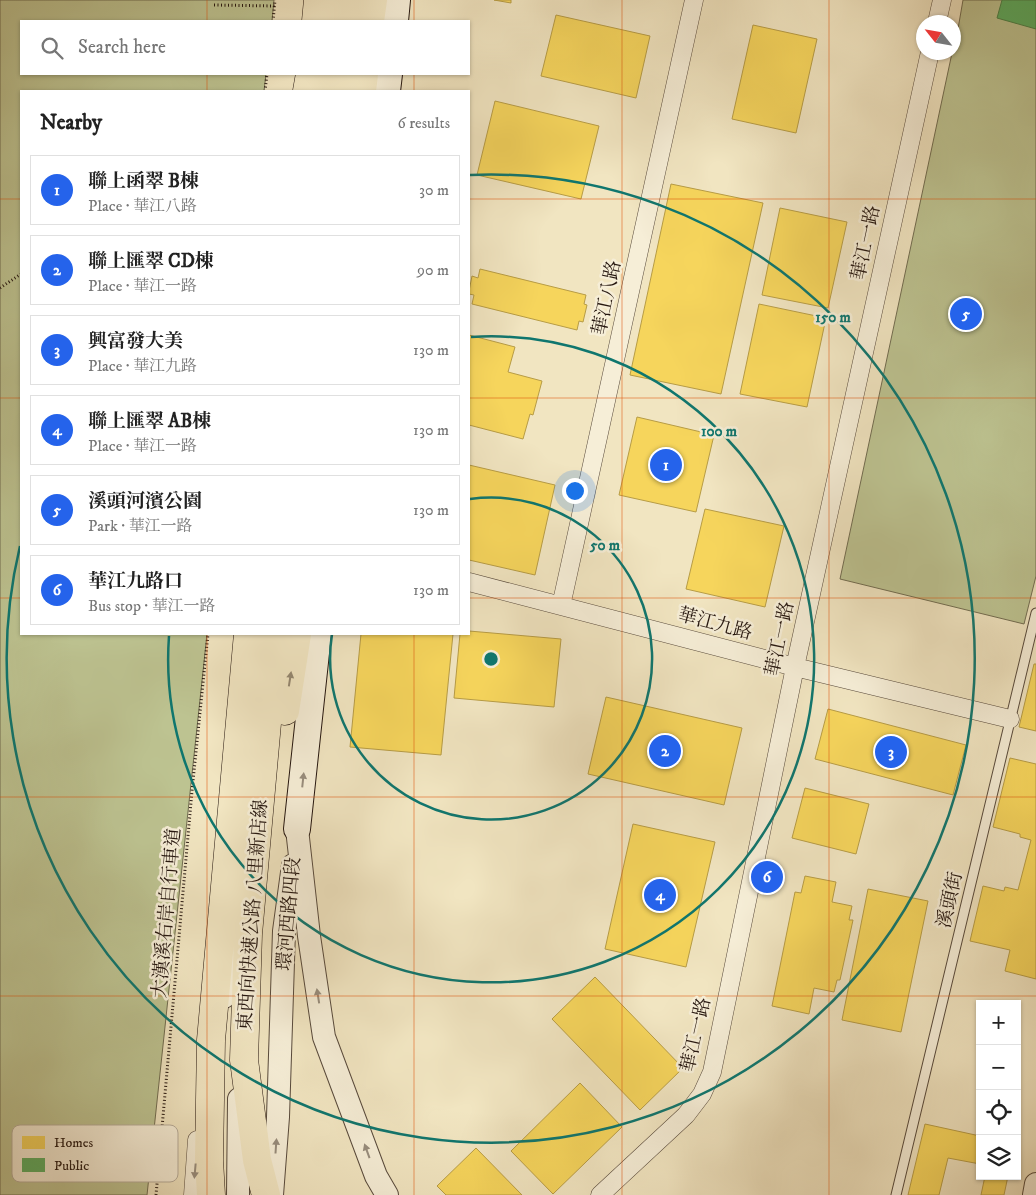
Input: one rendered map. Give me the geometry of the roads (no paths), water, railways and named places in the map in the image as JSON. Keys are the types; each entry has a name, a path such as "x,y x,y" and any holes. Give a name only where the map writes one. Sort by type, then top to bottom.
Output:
{"highway":[{"path":"316,20 318,0"},
{"path":"343,20 346,0"},
{"path":"370,20 373,0"},
{"path":"308,90 310,75"},
{"path":"335,90 337,75"},
{"path":"362,90 364,75"},
{"name":"東西向快速公路 八里新店線","path":"212,1195 209,1160 211,1040 248,635"},
{"name":"東西向快速公路 八里新店線","path":"266,1195 257,1160 244,1060 243,938 275,635"},
{"path":"243,938 298,635"}],"main road":[{"path":"339,20 341,0"},
{"path":"395,20 397,0"},
{"path":"330,90 332,75"},
{"path":"386,90 389,75"},
{"path":"243,938 268,635"},
{"name":"環河西路四段","path":"298,829 318,635"}],"street":[{"path":"310,20 313,0"},
{"name":"華江八路","path":"561,606 694,0"},
{"path":"939,15 942,0"},
{"name":"華江一路","path":"600,1195 686,1115 702,1094 712,1072 795,667 928,60"},
{"path":"301,90 304,75"},
{"name":"華江九路","path":"470,582 795,667 1010,719"},
{"path":"193,1195 238,635"},
{"path":"298,829 309,936 324,1037 376,1176 387,1195"},
{"name":"環河西路四段","path":"272,1195 278,1117 284,931 298,829"},
{"path":"212,1195 220,1017 243,938"},
{"path":"238,1195 243,938"},
{"path":"1034,1195 1036,1184"}],"lane":[{"name":"溪頭街","path":"896,1195 1036,613"}],"place":[{"name":"溪頭河濱公園","path":"966,314"},
{"name":"聯上函翠 B棟","path":"666,465"},
{"name":"聯上匯翠 CD棟","path":"665,751"},
{"name":"興富發大美","path":"891,752"},
{"name":"華江九路口","path":"767,877"},
{"name":"聯上匯翠 AB棟","path":"660,895"}]}
